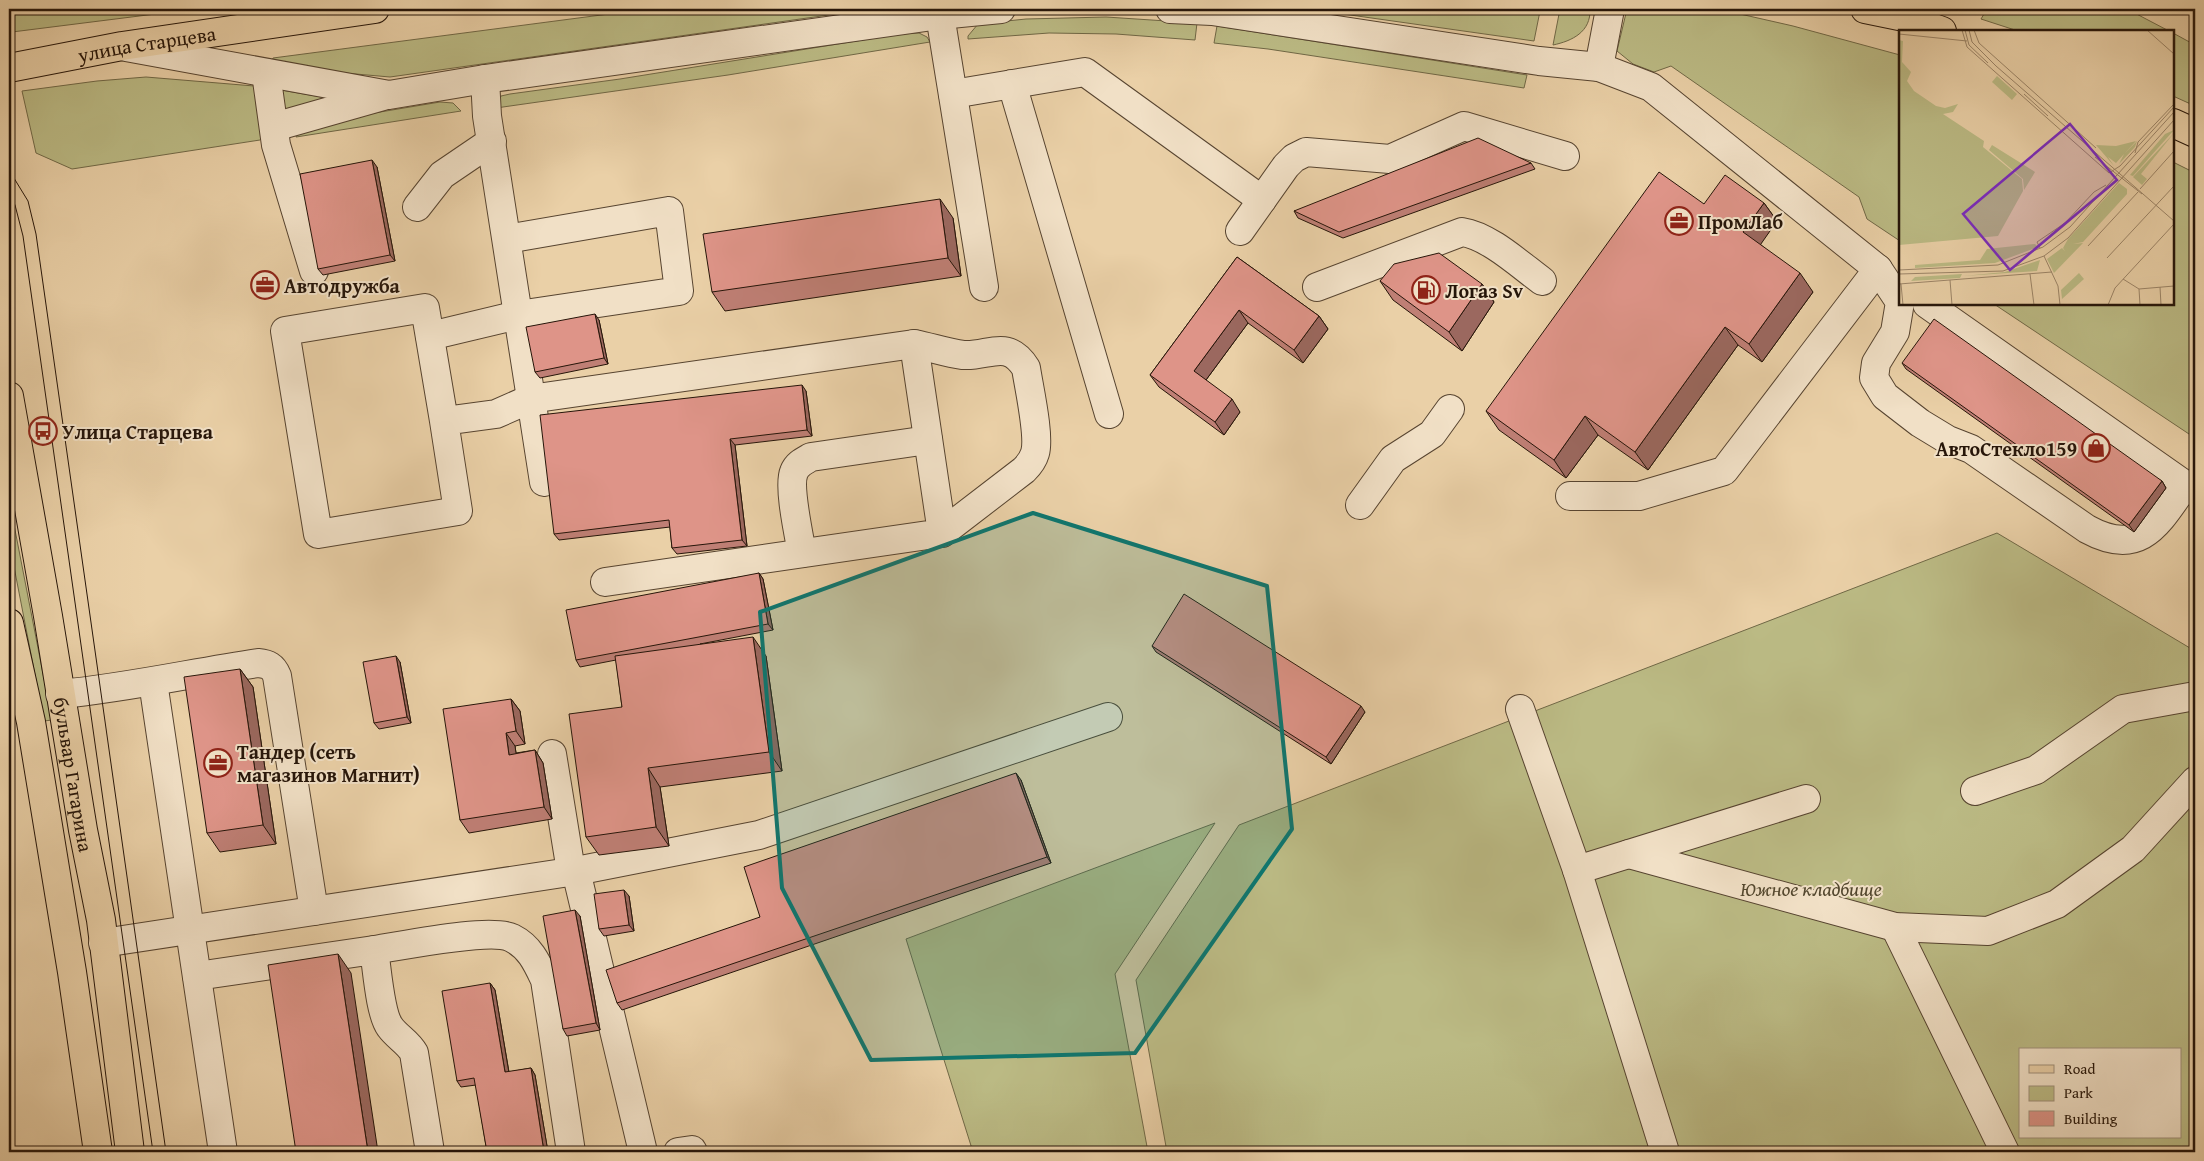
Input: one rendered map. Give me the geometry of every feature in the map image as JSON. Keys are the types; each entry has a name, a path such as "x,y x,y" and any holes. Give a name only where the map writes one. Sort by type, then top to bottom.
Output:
{"main road":[{"name":"улица Старцева","path":"9,68 122,46 375,9"},
{"path":"1865,9 1904,17 1939,30"},
{"path":"1904,17 1940,9"},
{"path":"2174,123 2195,133"},
{"name":"бульвар Гагарина","path":"9,396 104,943 130,1152"},
{"name":"бульвар Гагарина","path":"9,623 32,722 98,1152"},
{"path":"66,938 104,943"}],"street":[{"path":"274,127 389,95 485,79 940,15 1001,9"},
{"path":"1170,9 1212,11 1538,60 1599,67 1651,87 1899,284"},
{"path":"1599,67 1610,9"},
{"path":"940,15 984,287"},
{"path":"122,46 389,95"},
{"path":"953,94 1085,72 1262,200"},
{"path":"266,73 276,145 314,271"},
{"path":"485,79 487,116 544,482"},
{"path":"1012,84 1109,414"},
{"path":"1240,231 1286,166 1294,158 1306,152 1390,159 1464,126 1565,156"},
{"path":"417,207 442,175 492,141"},
{"path":"430,336 518,315 679,291 669,211 507,239"},
{"path":"1317,287 1462,232 1473,234 1486,240 1542,281"},
{"path":"1878,269 1899,300"},
{"path":"1570,496 1639,496 1724,471 1878,269"},
{"path":"1900,305 1895,332 1876,363 1874,378 1885,396 1920,424 1948,440 1971,449 2087,529 2102,537 2120,541 2138,538 2150,530 2190,488 1928,305"},
{"path":"425,308 444,421 458,511 318,534 285,331 425,308"},
{"path":"444,421 496,414 530,399 914,344 964,355 999,350 1011,352 1020,358 1026,368 1035,430 1036,452 1032,461 1024,470 942,533 605,582"},
{"path":"914,344 942,533"},
{"path":"1360,505 1393,459 1432,434 1450,409"},
{"path":"802,553 792,484 794,472 800,463 811,457 928,440"},
{"path":"60,694 153,682 192,673 258,663 267,664 274,669 314,911"},
{"path":"153,682 223,1152"},
{"path":"1975,791 2036,770 2123,709 2195,696"},
{"path":"1520,710 1577,870 1665,1152"},
{"path":"104,943 573,871 759,835 1108,716"},
{"path":"552,754 573,871 643,1152"},
{"path":"1629,854 1895,927 1988,931 2057,904 2133,848 2195,781"},
{"path":"1577,870 1806,799"},
{"path":"1895,927 2004,1152"},
{"path":"197,976 488,933 512,938 533,955 545,980 571,1152"},
{"path":"374,950 384,1012 389,1026 409,1044 414,1053 430,1152"},
{"path":"678,1152 692,1150 693,1152"}],"highlighted area":[{"path":"1033,513 1267,586 1292,829 1135,1053 871,1060 782,888 760,612"}],"green space":[{"path":"10,9 195,9 12,32"},
{"path":"647,9 871,9 390,77 276,67 271,63 273,58"},
{"path":"1308,9 1527,9 1540,11 1534,41"},
{"path":"1560,9 1590,9 1587,24 1579,34 1567,41 1553,45"},
{"path":"1627,9 1718,9 1793,26 1899,55 1899,240 1867,219 1859,197 1671,66 1654,72 1633,64 1617,51"},
{"path":"1987,9 2127,9 2167,30 2015,30 1981,19"},
{"path":"1106,17 1197,23 1195,40 1116,34 1049,33 968,39 968,36 978,24 1026,19"},
{"path":"1217,26 1527,75 1524,88 1268,49 1214,43"},
{"path":"919,33 927,37 930,42 728,75 496,108 501,96 510,94 620,79 900,34"},
{"path":"2174,34 2195,45 2195,106 2174,96"},
{"path":"146,77 254,86 260,102 265,135 260,140 72,169 36,153 22,91 97,81"},
{"path":"275,89 339,100 279,113"},
{"path":"440,102 453,103 461,111 296,137 298,130 350,117"},
{"path":"2174,162 2195,173 2195,438 1996,305 2174,305"},
{"path":"9,499 52,720 44,721 9,541"},
{"name":"Южное кладбище","path":"1997,533 2195,651 2195,1152 1167,1152 1136,980 1239,825"},
{"path":"1215,823 1115,974 1148,1152 973,1152 906,939"}],"building":[{"path":"1478,138 1531,163 1339,232 1294,211"},
{"path":"372,160 390,255 318,269 300,174"},
{"path":"1659,172 1704,204 1725,175 1764,203 1743,232 1800,273 1749,344 1725,327 1635,452 1585,416 1554,460 1486,411"},
{"path":"940,199 948,258 712,292 703,234"},
{"path":"1439,253 1482,284 1449,332 1380,281 1394,264"},
{"path":"1237,257 1319,316 1294,350 1239,310 1194,371 1232,399 1215,422 1150,375"},
{"path":"595,314 604,358 535,372 526,327"},
{"path":"1934,319 2162,481 2129,525 1902,363"},
{"path":"802,385 807,430 730,439 742,540 672,548 669,520 554,534 540,415"},
{"path":"759,573 768,624 576,660 566,610"},
{"path":"1184,594 1361,706 1326,757 1152,646"},
{"path":"753,637 769,752 648,768 656,827 586,837 569,714 622,707 615,656"},
{"path":"396,656 407,717 374,723 363,662"},
{"path":"240,669 263,825 207,833 184,677"},
{"path":"511,699 516,731 506,733 509,755 535,750 544,807 460,820 443,709"},
{"path":"1016,773 1047,857 617,1003 606,970 760,917 744,867"},
{"path":"624,890 629,925 599,929 594,894"},
{"path":"575,910 596,1023 563,1029 543,916"},
{"path":"338,954 368,1152 296,1152 268,965"},
{"path":"490,983 505,1072 531,1068 544,1152 487,1152 474,1078 457,1081 442,991"}],"tram line":[{"path":"9,170 28,201 36,234 166,1152"},
{"path":"9,194 15,205 23,236 153,1152"}],"place":[{"name":"ПромЛаб","path":"1679,221"},
{"name":"Автодружба","path":"265,285"},
{"name":"Логаз Sv","path":"1426,290"},
{"name":"Улица Старцева","path":"43,431"},
{"name":"АвтоСтекло159","path":"2096,448"},
{"name":"Тандер (сеть магазинов Магнит)","path":"218,763"}]}
